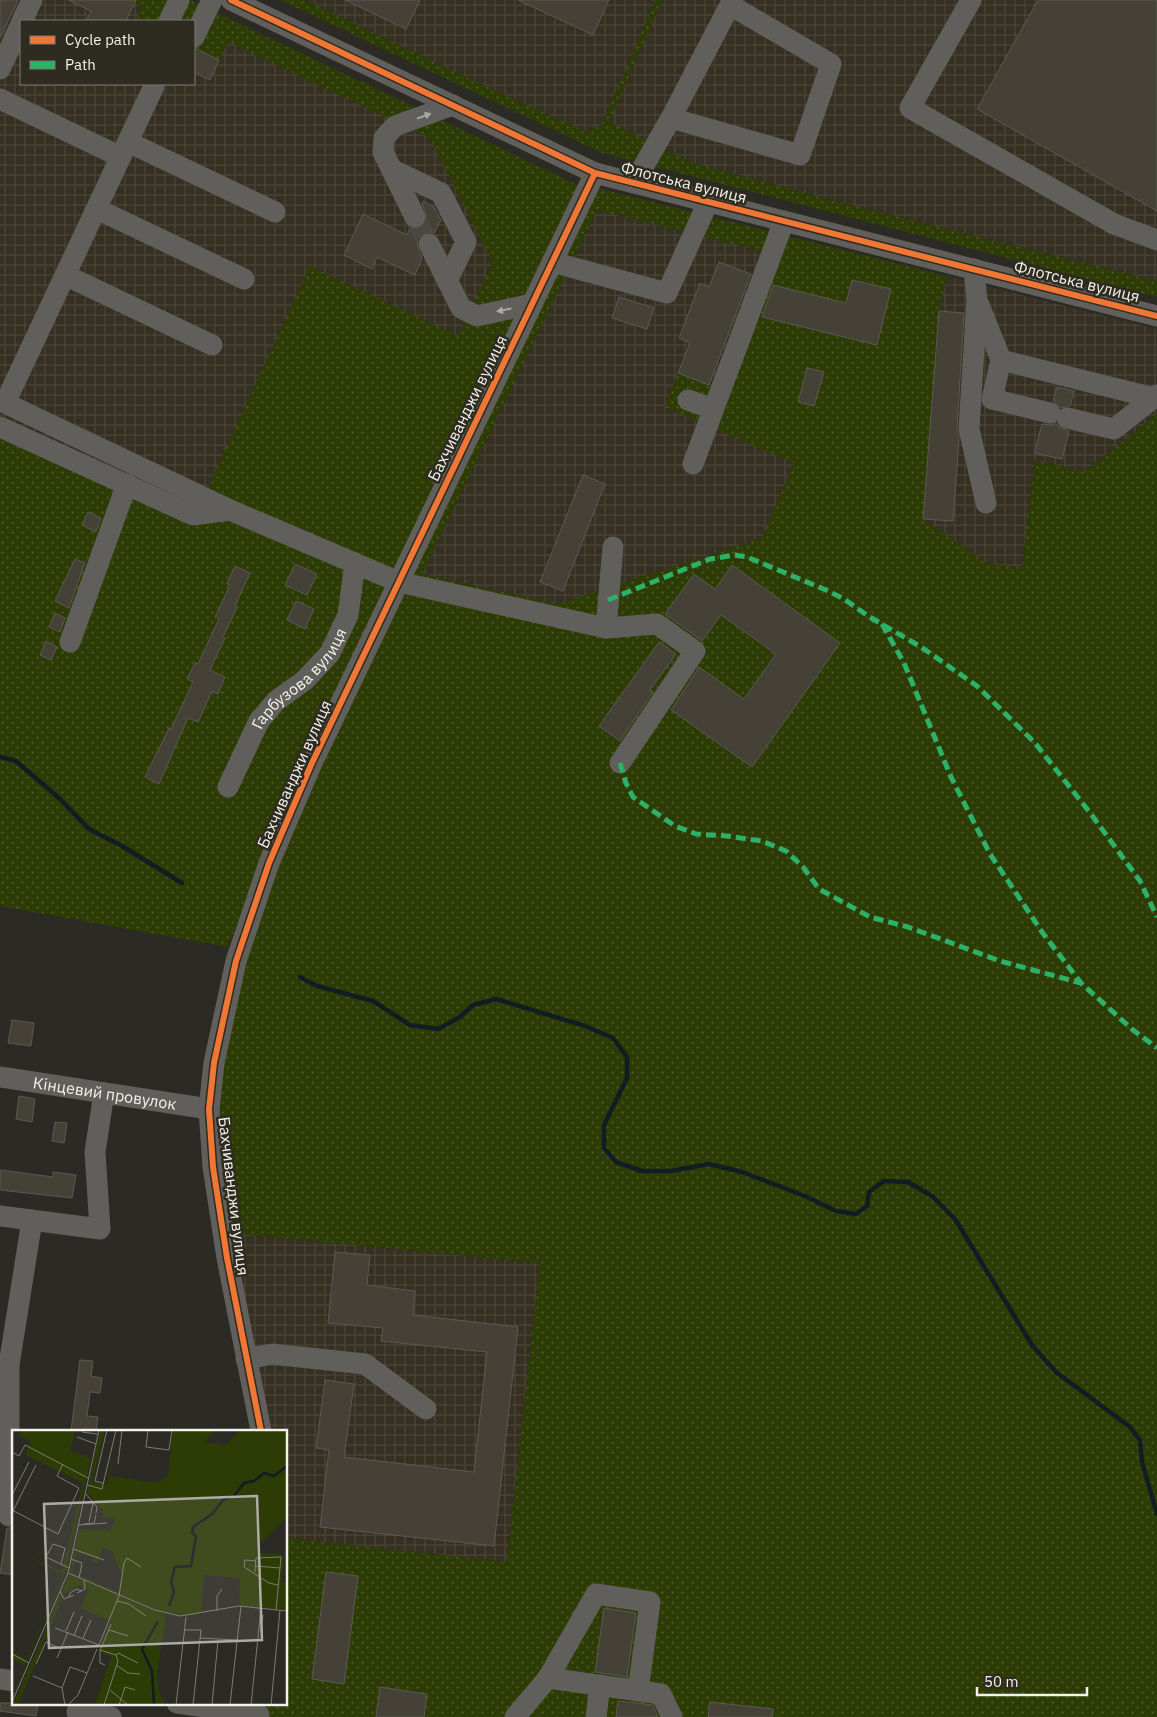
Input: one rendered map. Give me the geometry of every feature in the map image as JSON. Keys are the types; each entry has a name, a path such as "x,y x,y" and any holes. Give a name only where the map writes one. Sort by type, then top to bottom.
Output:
{"street":[{"path":"23,20 32,0"},
{"path":"169,20 179,0"},
{"path":"195,35 212,0"},
{"name":"Флотська вулиця","path":"231,0 263,7 453,106 595,173 1157,316"},
{"path":"971,0 910,108 1114,224 1157,240"},
{"path":"634,183 671,118 730,5 831,64 800,155 671,118"},
{"path":"0,69 20,26"},
{"path":"157,85 5,403 230,510 398,582 606,628 657,624 695,651 620,763"},
{"path":"0,100 275,212"},
{"path":"415,217 383,152 384,138 395,126 453,106"},
{"path":"391,169 441,193 466,242 447,281"},
{"name":"Бахчиванджи вулиця","path":"261,1430 227,1258 216,1185 209,1109 214,1064 236,961 269,863 311,765 595,173"},
{"path":"552,262 667,293 708,202"},
{"path":"97,209 244,279"},
{"path":"692,464 784,221"},
{"path":"429,244 461,308 477,316 532,304"},
{"path":"974,269 977,300 969,429 986,502"},
{"path":"65,275 212,345"},
{"path":"977,300 1001,360 992,399 1114,429 1155,397"},
{"path":"1001,360 1155,397"},
{"path":"688,400 713,409"},
{"path":"0,427 193,515 230,510"},
{"path":"70,642 127,484"},
{"path":"606,628 613,547"},
{"name":"Гарбузова вулиця","path":"228,787 259,721 276,701 304,680 330,653 348,615 355,563"},
{"name":"Кінцевий провулок","path":"0,1077 209,1109"},
{"path":"0,1216 100,1229 95,1152 104,1093"},
{"path":"8,1516 5,1365 32,1220"},
{"path":"246,1359 272,1354 365,1364 426,1409"},
{"path":"515,1717 548,1678 596,1594 650,1602 638,1691"},
{"path":"548,1678 661,1694 672,1717"},
{"path":"596,1717 600,1686"},
{"path":"76,1712 112,1717 115,1704"},
{"path":"186,1704 259,1712"}],"shaded area":[{"path":"0,0 128,0 142,7 136,19 138,20 20,20 20,85 195,85 195,47 228,42 431,138 493,262 458,336 199,507 0,416"},
{"path":"305,0 656,0 601,126 587,132 504,95"},
{"path":"662,0 1157,0 1157,281 839,202 690,162 609,122"},
{"path":"597,210 762,251 794,463 762,538 558,604 422,574"},
{"path":"947,276 1157,329 1157,414 1084,472 1035,460 1022,567 988,564 923,519 939,311"},
{"path":"231,1233 540,1263 507,1562 288,1538 288,1430 266,1430"}],"green space":[{"path":"128,0 190,0 580,186 260,862 228,947 0,906 0,416 199,507 310,266 458,336 493,262 430,138 228,42 219,60 195,48 195,20 136,20 142,7"},
{"path":"280,0 305,0 504,95 587,132 601,126 656,0 662,0 609,122 690,162 839,202 1157,281 1157,297 602,153"},
{"path":"597,188 947,276 939,311 923,519 988,564 1022,567 1035,460 1084,472 1157,414 1157,1717 764,1717 755,1707 710,1702 708,1717 266,1717 268,1704 288,1704 288,1538 507,1562 540,1263 231,1233 221,1166 217,1110 221,1065 244,963 276,865 319,766","holes":["597,210 762,251 711,386 678,373 665,407 794,463 762,538 558,604 422,574"]}],"building":[{"path":"0,0 18,0 0,38"},
{"path":"68,0 136,0 126,20 86,20 91,11"},
{"path":"345,0 420,0 406,29"},
{"path":"518,0 609,0 593,35"},
{"path":"1038,0 1157,0 1157,211 977,109"},
{"path":"195,49 219,60 210,80 195,72"},
{"path":"423,201 433,206 441,220 434,233 424,233 418,238 417,244 422,259 415,275 377,257 372,269 344,255 363,214 407,235 410,228 420,228 426,224 427,217"},
{"path":"719,262 751,274 709,385 678,373 690,343 679,338 700,283 709,287"},
{"path":"852,280 891,289 877,345 762,317 773,285 846,303"},
{"path":"619,297 654,308 647,329 612,318"},
{"path":"939,311 964,313 957,428 959,440 953,521 923,519"},
{"path":"807,368 824,372 814,406 798,402"},
{"path":"1057,387 1074,391 1070,406 1061,408 1053,401"},
{"path":"1056,423 1059,427 1069,431 1062,459 1034,453 1042,424 1053,425"},
{"path":"583,475 605,484 563,591 540,582"},
{"path":"88,512 101,518 96,532 82,525"},
{"path":"75,559 85,563 69,608 55,601"},
{"path":"295,564 317,574 307,595 285,585"},
{"path":"732,565 840,643 752,767 671,710 699,667 744,699 776,654 721,615 702,641 665,614 694,574 715,589"},
{"path":"235,566 250,573 223,637 225,638 210,670 225,677 218,694 212,691 198,722 188,718 159,784 145,777 169,728 171,729 193,682 187,679 195,663 198,664 219,619 215,617 230,585 227,584"},
{"path":"296,601 314,609 305,629 287,620"},
{"path":"55,613 65,618 60,632 49,627"},
{"path":"46,641 57,647 51,660 40,655"},
{"path":"659,642 676,654 650,690 653,692 620,741 599,726"},
{"path":"12,1020 34,1023 31,1046 8,1043"},
{"path":"19,1096 35,1099 32,1122 16,1119"},
{"path":"55,1122 67,1123 64,1143 52,1141"},
{"path":"0,1170 53,1177 53,1172 76,1175 72,1198 0,1190"},
{"path":"335,1252 370,1255 367,1285 415,1291 413,1315 518,1327 494,1546 320,1527 329,1450 316,1448 325,1380 354,1384 344,1457 474,1472 487,1352 381,1341 383,1328 328,1323"},
{"path":"80,1360 93,1361 91,1376 102,1378 100,1393 90,1392 87,1416 98,1417 96,1430 71,1430"},
{"path":"7,1528 12,1528 12,1575 0,1573"},
{"path":"326,1572 358,1576 344,1684 312,1679"},
{"path":"604,1608 636,1613 627,1677 595,1672"},
{"path":"380,1687 427,1694 424,1717 376,1717"},
{"path":"618,1701 653,1705 658,1717 616,1717"},
{"path":"710,1702 773,1709 772,1717 708,1717"},
{"path":"0,1703 38,1704 36,1716 0,1711"}],"waterway":[{"path":"0,757 16,761 59,798 89,829 122,846 182,883"},
{"path":"300,977 317,986 373,1001 410,1025 438,1029 460,1017 473,1005 496,999 585,1026 613,1038 627,1057 627,1078 604,1125 604,1148 616,1162 642,1171 671,1171 709,1164 742,1172 805,1196 836,1211 856,1214 867,1206 869,1192 884,1181 908,1182 932,1196 955,1219 1032,1345 1056,1372 1130,1427 1140,1440 1142,1462 1157,1514"}],"tunnel":[{"path":"415,217 429,244"}],"marked path":[{"path":"608,600 710,559 735,555 747,557 844,599 868,616 921,647 977,686 1035,743 1091,814 1140,881 1157,917"},
{"path":"882,624 904,663 951,777 990,854 1042,932 1081,983 1133,1030 1157,1048"},
{"path":"620,763 626,783 633,797 675,826 696,834 762,841 786,851 803,867 819,889 870,917 908,927 1000,961 1081,983"}],"cycle path":[{"path":"231,0 595,173 1157,316"},
{"path":"261,1430 227,1258 213,1167 209,1109 214,1063 236,961 269,863 311,765 595,173"}]}
